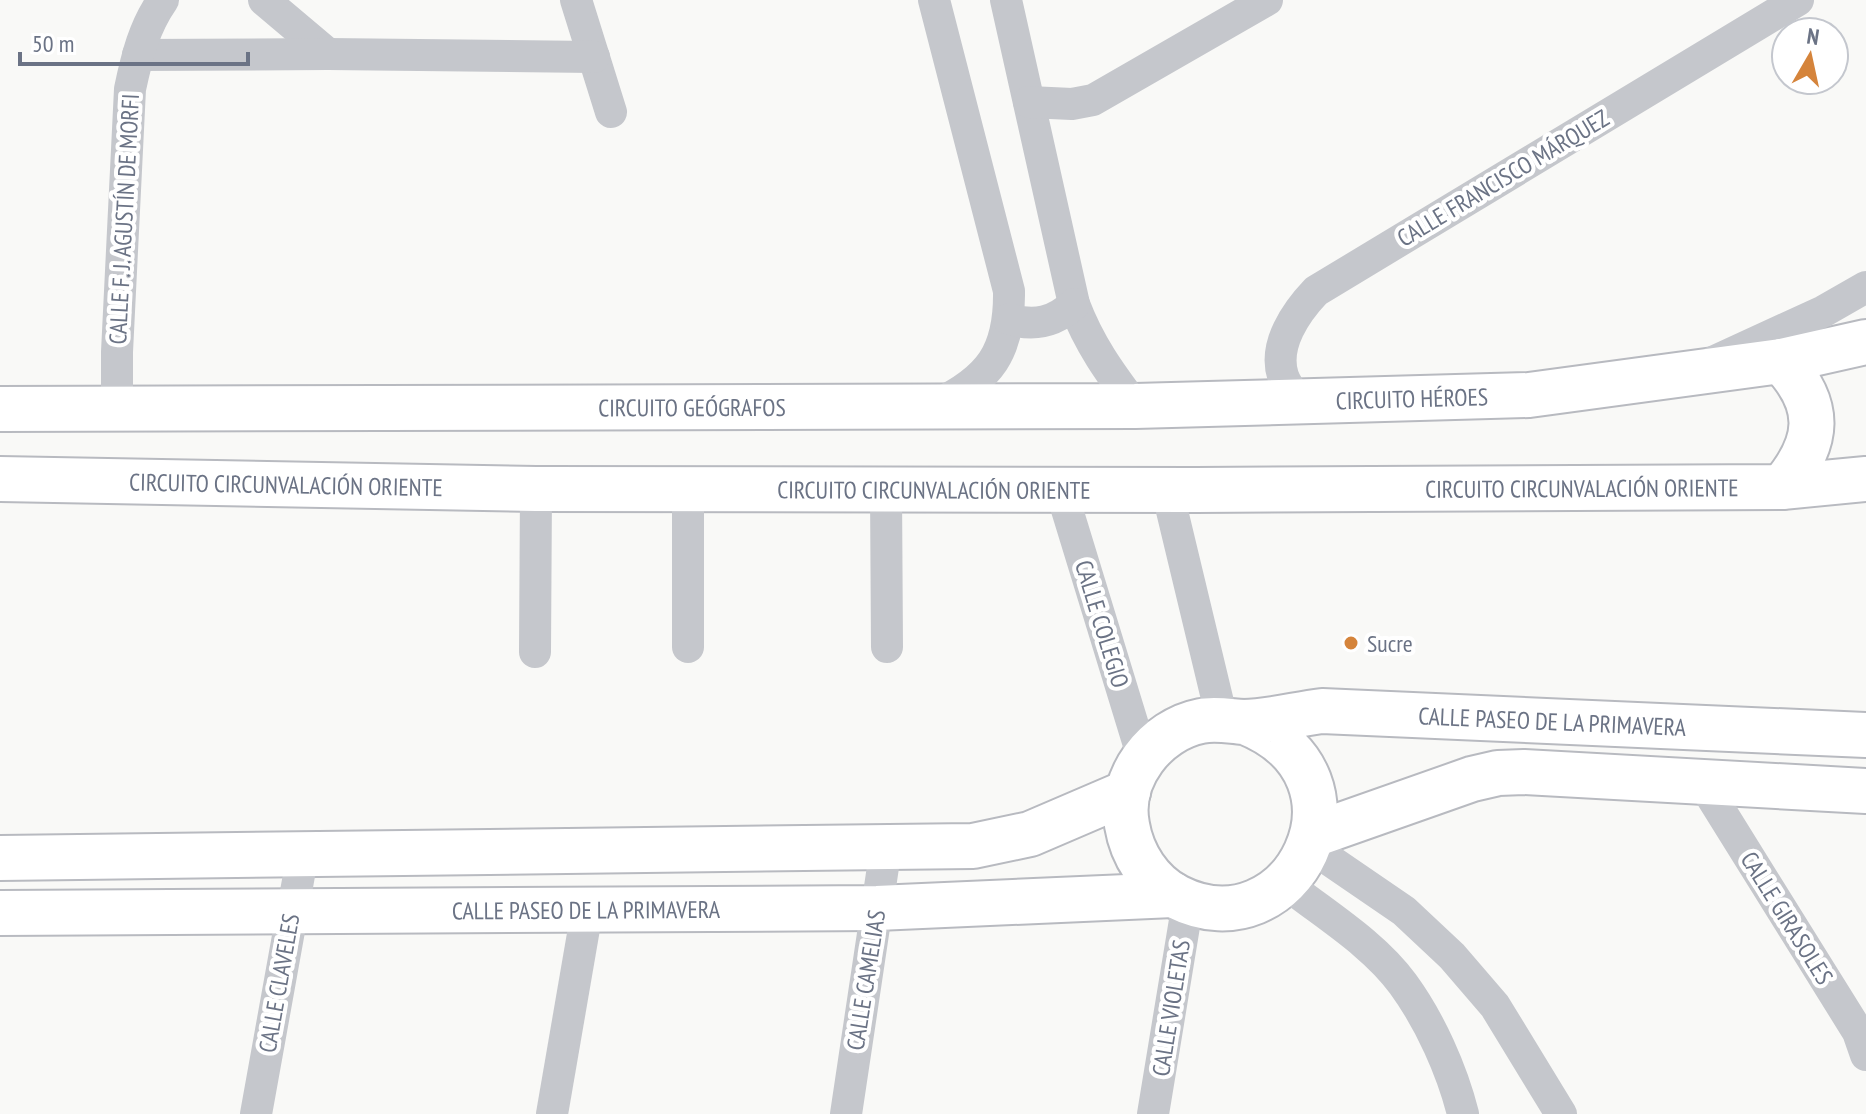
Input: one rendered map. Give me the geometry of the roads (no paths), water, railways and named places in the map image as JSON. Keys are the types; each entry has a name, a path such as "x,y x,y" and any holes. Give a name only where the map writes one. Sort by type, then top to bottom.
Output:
{"street":[{"name":"CALLE F. J. AGUSTÍN DE MORFI","path":"117,409 130,89 149,20 163,0"},
{"path":"264,0 328,54"},
{"path":"576,0 611,112"},
{"name":"CIRCUITO GEÓGRAFOS","path":"0,409 936,405 972,385 995,361 1009,319 1009,291 934,0"},
{"path":"1006,0 1074,304 1085,335 1100,361 1135,406"},
{"path":"1029,102 1072,104 1093,100 1267,0"},
{"name":"CALLE FRANCISCO MÁRQUEZ","path":"1299,403 1283,375 1282,353 1287,330 1298,310 1316,291 1798,0"},
{"path":"138,55 594,57"},
{"name":"CIRCUITO HÉROES","path":"1687,374 1824,311 1866,287"},
{"path":"1009,319 1021,323 1045,322 1056,318 1074,304"},
{"name":"CIRCUITO HÉROES","path":"936,405 1135,406 1529,395 1781,361 1866,342"},
{"path":"1781,361 1805,393 1811,412 1808,451 1782,487"},
{"name":"CIRCUITO CIRCUNVALACIÓN ORIENTE","path":"0,479 536,489 1167,490 1782,487 1866,479"},
{"path":"535,652 536,489"},
{"path":"688,489 688,647"},
{"path":"886,490 887,647"},
{"name":"CALLE COLEGIO","path":"1061,490 1136,775"},
{"path":"1167,490 1233,720"},
{"name":"CALLE PASEO DE LA PRIMAVERA","path":"1233,720 1322,711 1866,735"},
{"path":"1233,720 1264,730 1282,741 1296,756 1307,774 1315,815 1311,840 1299,866 1285,883 1263,897 1239,906 1213,907 1181,898 1150,876 1133,851 1126,821 1136,775 1159,742 1178,729 1200,721 1233,720"},
{"path":"1311,840 1472,779 1498,773 1866,791"},
{"path":"0,858 973,846 1030,834 1136,775"},
{"name":"CALLE GIRASOLES","path":"1703,783 1858,1032 1866,1055"},
{"path":"1311,840 1404,911 1452,956 1495,1006 1561,1114"},
{"name":"CALLE CAMELIAS","path":"846,1114 886,847"},
{"name":"CALLE CLAVELES","path":"256,1114 303,853"},
{"path":"1285,883 1369,948 1402,983 1426,1022 1457,1092 1463,1114"},
{"name":"CALLE PASEO DE LA PRIMAVERA","path":"0,913 877,908 1181,898"},
{"name":"CALLE VIOLETAS","path":"1153,1114 1181,898"},
{"path":"552,1114 587,911"}],"place":[{"name":"Sucre","path":"1351,643"}]}
